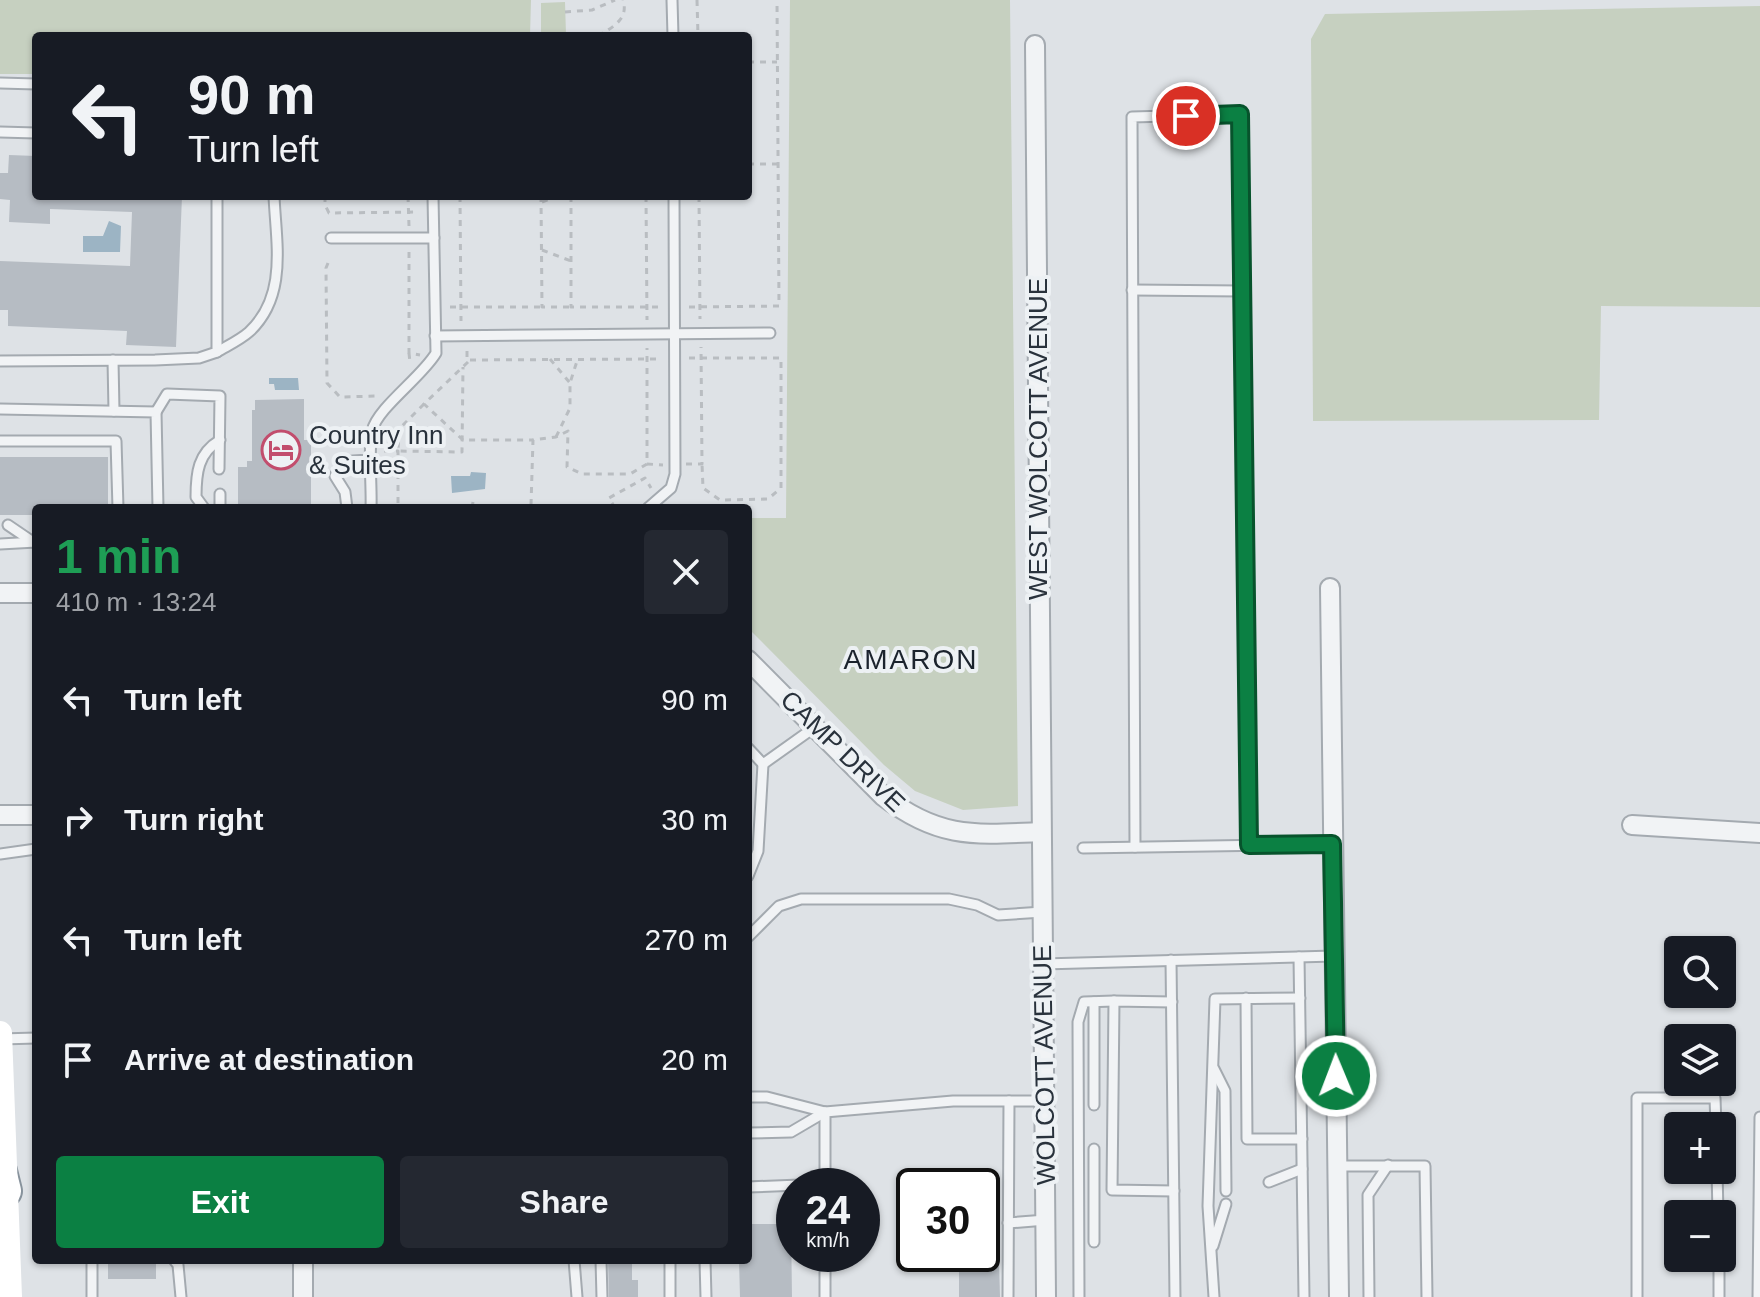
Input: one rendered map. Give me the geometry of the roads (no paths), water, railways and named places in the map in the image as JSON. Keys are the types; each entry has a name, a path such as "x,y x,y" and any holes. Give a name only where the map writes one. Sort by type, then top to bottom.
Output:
{"main road":[{"path":"0,1033 2,1181 10,1297"}],"street":[{"name":"WEST WOLCOTT AVENUE","path":"1035,45 1041,832"},
{"path":"1330,588 1339,1297"},
{"path":"0,593 32,593"},
{"name":"CAMP DRIVE","path":"752,664 883,796 907,814 935,827 985,835 1041,832"},
{"path":"0,815 32,815"},
{"path":"1632,825 1760,833"},
{"name":"WOLCOTT AVENUE","path":"1041,832 1046,1297"},
{"path":"303,1264 303,1297"}],"lane":[{"path":"672,0 673,32"},
{"path":"0,83 32,84"},
{"path":"1135,847 1132,117 1240,114 1249,845"},
{"path":"0,132 32,133"},
{"path":"217,200 217,352"},
{"path":"0,361 199,358 217,352 250,331 270,302 278,282 274,200"},
{"path":"371,504 372,431 378,418 429,366 436,353 433,200"},
{"path":"653,504 671,488 674,465 674,200"},
{"path":"331,238 434,238"},
{"path":"1132,290 1242,291"},
{"path":"435,336 770,333"},
{"path":"113,360 114,411"},
{"path":"158,504 156,412 167,394 220,396 219,469"},
{"path":"0,409 156,412"},
{"path":"201,504 196,497 196,470 207,447 220,440"},
{"path":"0,441 116,441 118,504"},
{"path":"346,504 345,492 335,476 340,465 350,460 372,461"},
{"path":"220,494 220,504"},
{"path":"8,525 32,540"},
{"path":"0,544 32,542"},
{"path":"763,764 815,727"},
{"path":"752,752 763,764 758,851 752,866"},
{"path":"1083,848 1332,844"},
{"path":"0,854 32,850"},
{"path":"752,933 779,906 801,899 949,899 977,905 998,915 1043,912"},
{"path":"1043,964 1334,956"},
{"path":"1299,957 1304,1297"},
{"path":"1171,960 1175,1297"},
{"path":"1246,998 1247,1139 1302,1139"},
{"path":"1214,1297 1208,1206 1215,999 1300,998"},
{"path":"1114,1001 1112,1190 1174,1191"},
{"path":"1079,1297 1078,1022 1084,1002 1172,1002"},
{"path":"1094,1002 1094,1105"},
{"path":"1,1039 32,1038"},
{"path":"1212,1066 1225,1091 1226,1191"},
{"path":"752,1097 767,1097 825,1112 953,1101 1044,1101"},
{"path":"1637,1297 1637,1098 1715,1098 1716,1112"},
{"path":"1008,1297 1009,1101"},
{"path":"752,1133 791,1132 825,1112"},
{"path":"825,1112 825,1168"},
{"path":"1758,1297 1760,1117"},
{"path":"1094,1149 1094,1242"},
{"path":"1369,1297 1368,1195 1388,1165"},
{"path":"1337,1166 1425,1166 1427,1297"},
{"path":"1269,1182 1302,1169"},
{"path":"752,1187 776,1186"},
{"path":"1212,1251 1226,1204"},
{"path":"1008,1223 1046,1220"},
{"path":"92,1264 92,1297"},
{"path":"177,1264 181,1297"},
{"path":"574,1264 577,1297"},
{"path":"601,1264 602,1297"},
{"path":"670,1264 670,1297"},
{"path":"705,1264 706,1297"},
{"path":"825,1272 825,1297"},
{"path":"1719,1272 1719,1297"}],"water":[{"path":"109,221 121,226 120,252 83,252 83,236 103,236"},
{"path":"269,378 298,378 299,390 275,390 274,384 269,384"},
{"path":"471,472 486,473 485,489 452,493 451,476 470,476"}],"place":[{"name":"Country Inn & Suites","path":"281,450"}],"district":[{"name":"AMARON","path":"911,659"}]}
